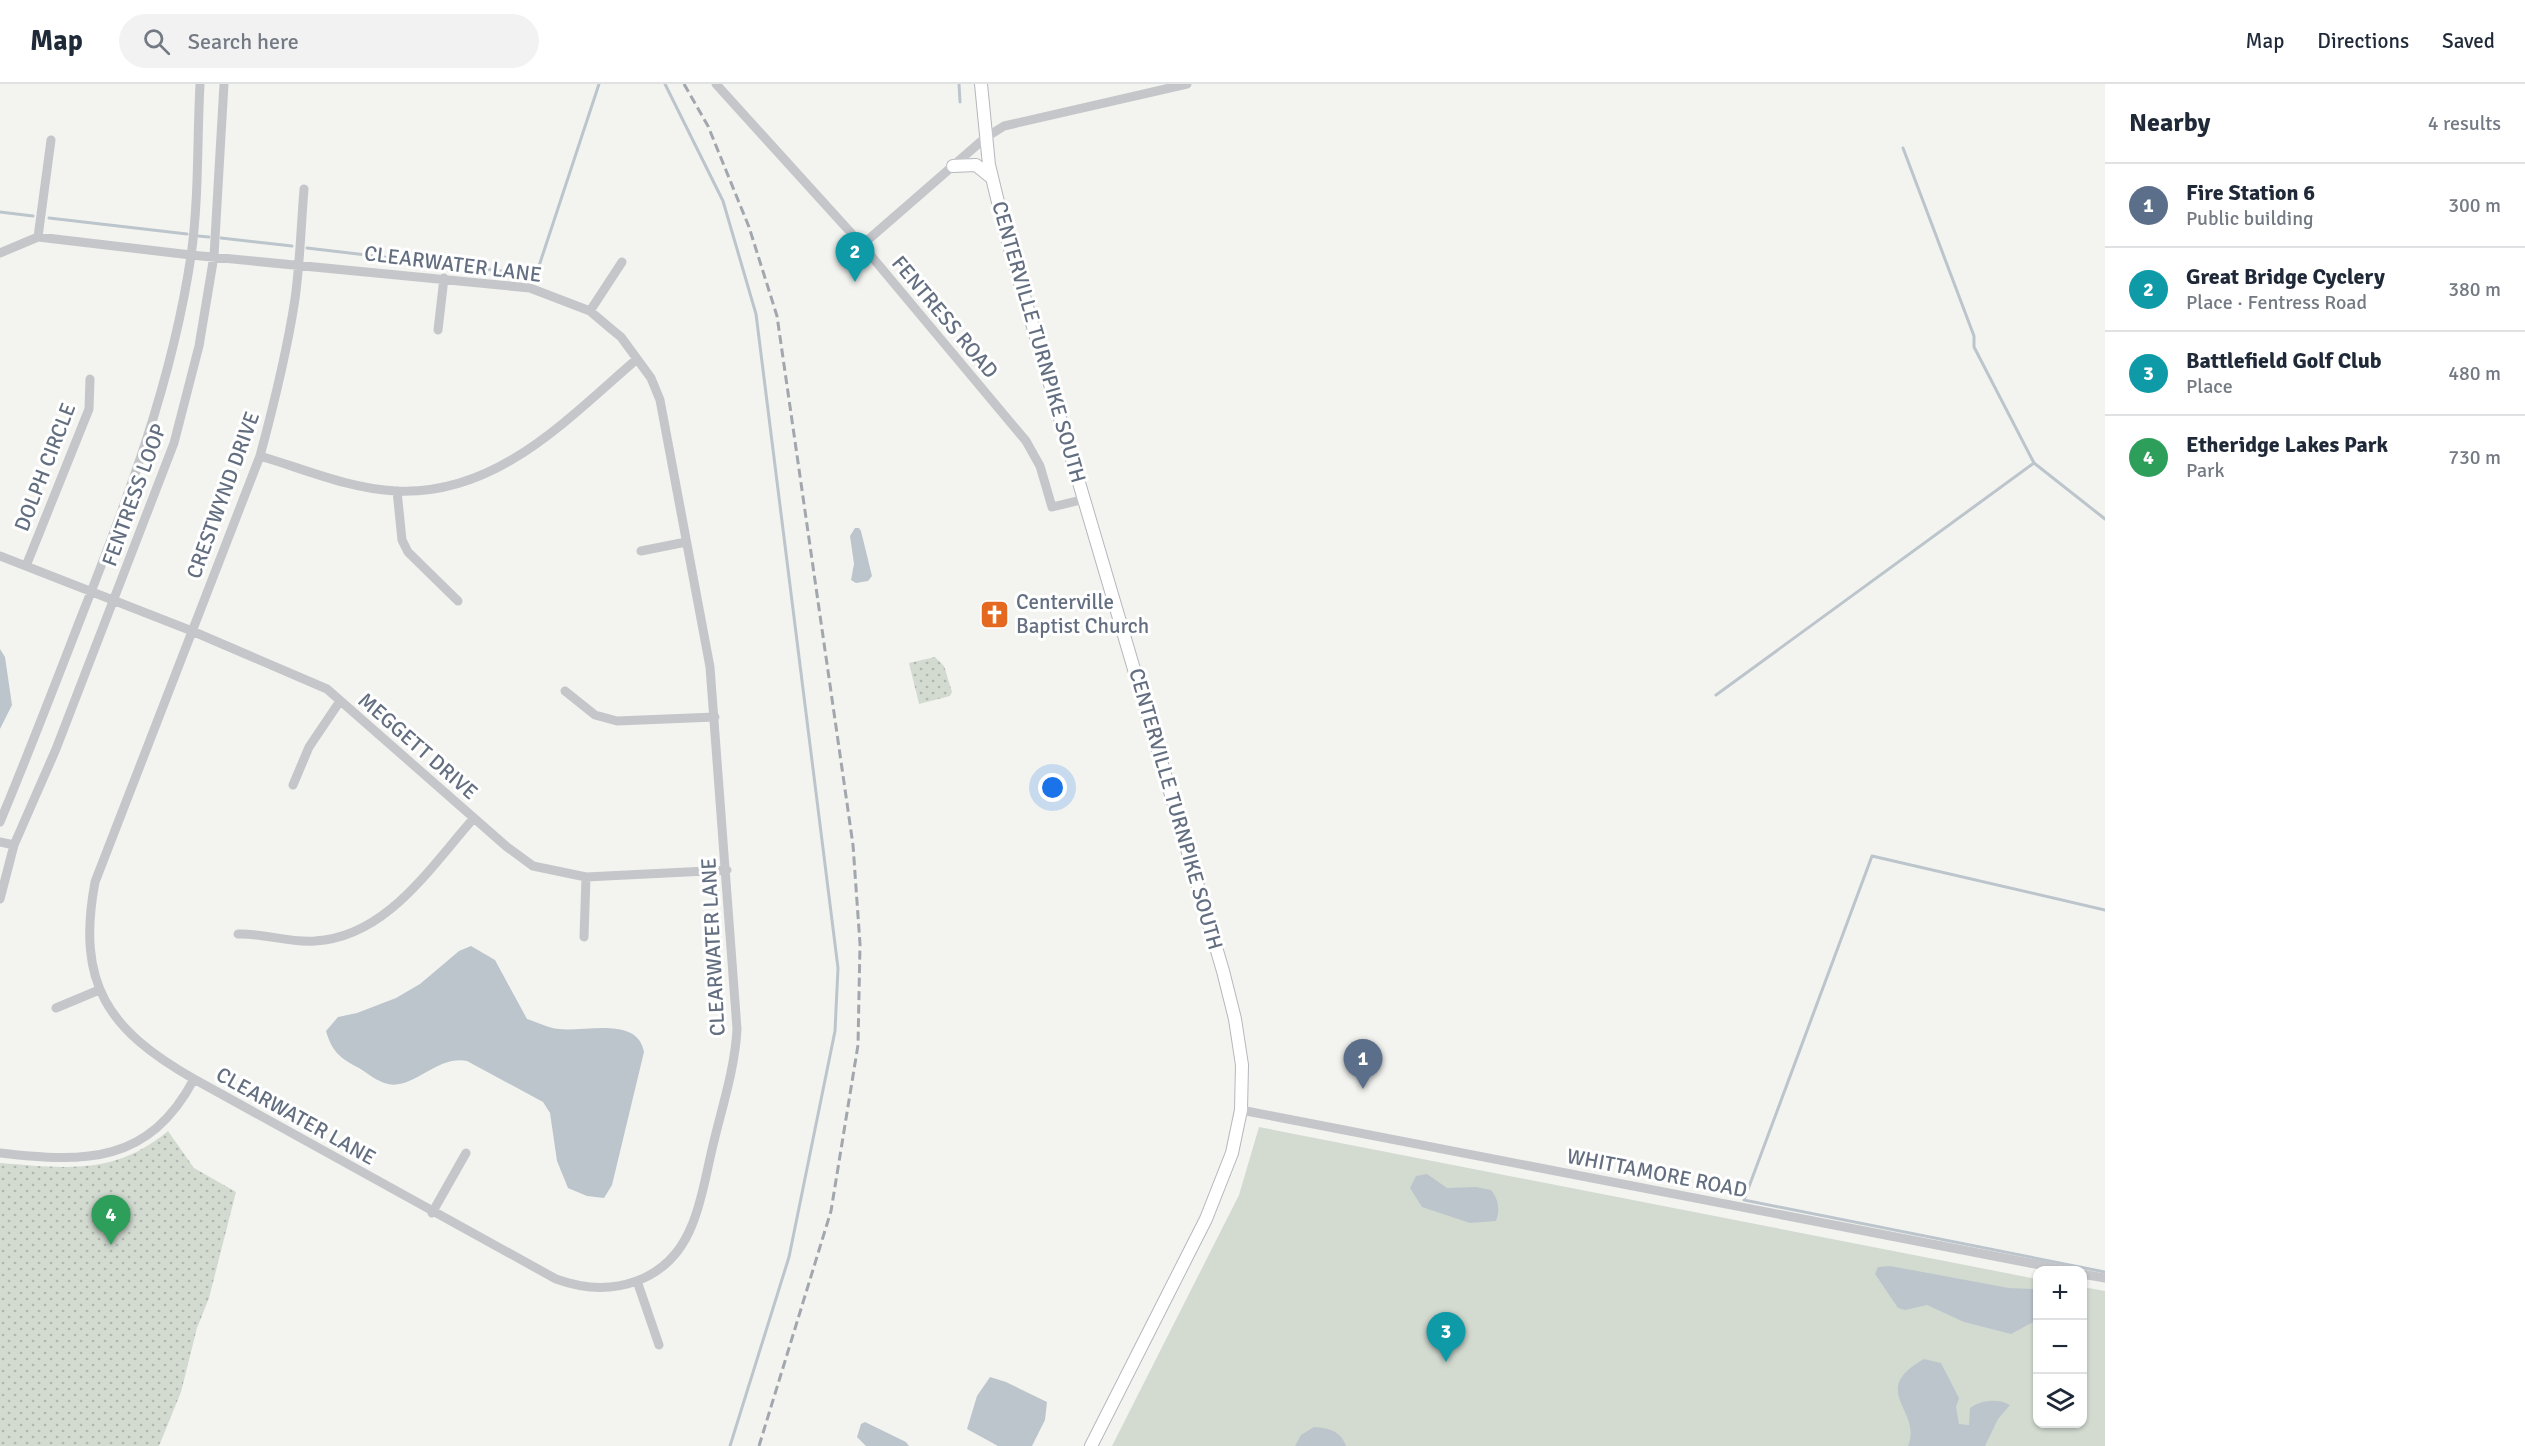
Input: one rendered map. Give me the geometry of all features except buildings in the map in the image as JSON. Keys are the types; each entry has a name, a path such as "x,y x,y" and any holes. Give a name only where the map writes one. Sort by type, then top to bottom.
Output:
{"main road":[{"name":"CENTERVILLE TURNPIKE SOUTH","path":"981,84 985,138 1006,235 1231,1003 1242,1065 1240,1110 1232,1154 1221,1185 1091,1446"},
{"path":"954,166 976,165 992,178"}],"street":[{"name":"FENTRESS LOOP","path":"0,822 141,462 160,402 191,255 197,190 200,84"},
{"name":"FENTRESS LOOP","path":"0,899 14,845 56,749 174,443 199,346 214,256 224,84"},
{"name":"FENTRESS ROAD","path":"716,84 862,245 1032,449 1040,466 1052,507 1085,500"},
{"path":"862,245 985,138 1009,123 1187,84"},
{"path":"38,237 51,140"},
{"name":"CRESTWYND DRIVE","path":"192,631 260,456 286,349 298,264 304,189"},
{"name":"CLEARWATER LANE","path":"0,253 38,237 191,255 530,288 590,311 621,337 651,378 660,400 710,667 716,717 737,1018 736,1050 692,1225 670,1260 637,1281 615,1288 576,1286 556,1279 432,1213 155,1057 138,1043 110,1010 99,990 92,963 89,934 95,882 192,631"},
{"path":"590,311 622,262"},
{"path":"438,330 444,278"},
{"path":"260,456 363,486 397,491 454,485 473,479 518,457 542,441 637,358"},
{"name":"DOLPH CIRCLE","path":"26,566 89,409 90,379"},
{"path":"397,491 399,523 405,546 458,601"},
{"path":"641,551 686,542"},
{"name":"MEGGETT DRIVE","path":"0,556 192,631 327,689 474,818 533,866 586,877 727,870"},
{"path":"565,691 595,715 617,721 716,717"},
{"path":"293,785 309,747 340,701"},
{"path":"238,934 256,933 293,941 314,941 334,939 372,924 403,898 474,818"},
{"path":"0,842 14,845"},
{"path":"584,937 586,877"},
{"path":"56,1008 99,990"},
{"path":"0,1153 69,1160 109,1154 127,1147 166,1120 182,1102 194,1079"},
{"name":"WHITTAMORE ROAD","path":"1240,1110 2045,1266"},
{"path":"432,1213 466,1152"},
{"path":"2087,1275 2105,1278"},
{"path":"637,1281 659,1345"}],"shaded area":[{"path":"855,528 861,531 872,576 868,581 856,583 851,580 854,564 850,536"},
{"path":"0,649 5,657 12,705 0,729"},
{"path":"935,657 944,666 952,692 950,696 919,704 909,663"},
{"path":"471,946 495,960 527,1019 559,1029 609,1028 621,1030 632,1034 640,1041 644,1052 612,1185 604,1198 587,1196 568,1188 557,1161 550,1113 543,1102 467,1061 446,1063 407,1082 388,1084 347,1061 331,1044 326,1031 338,1017 357,1013 396,998 420,984 459,951"},
{"path":"1259,1127 2033,1278 2033,1428 2087,1428 2087,1288 2105,1291 2105,1446 1112,1446 1239,1195"},
{"path":"168,1131 194,1168 236,1192 209,1298 197,1328 181,1392 159,1446 0,1446 0,1163 88,1166 128,1156 148,1146"},
{"path":"1427,1174 1447,1188 1476,1187 1491,1190 1498,1205 1496,1221 1470,1223 1422,1207 1410,1188 1416,1176"},
{"path":"1890,1266 2009,1288 2033,1289 2033,1322 2011,1334 1964,1322 1927,1305 1905,1310 1898,1308 1875,1274 1878,1267"},
{"path":"1924,1359 1941,1363 1959,1398 1956,1407 1959,1424 1969,1425 1970,1408 1979,1403 1995,1401 2010,1405 1998,1419 1985,1446 1908,1446 1911,1433 1909,1422 1898,1391 1900,1381 1908,1370"},
{"path":"990,1377 1006,1382 1047,1402 1045,1420 1032,1446 998,1446 967,1429 977,1396"},
{"path":"865,1422 906,1442 909,1446 866,1446 857,1437 861,1424"},
{"path":"1314,1427 1334,1431 1346,1446 1295,1446 1301,1435"}],"waterway":[{"path":"307,248 536,275 599,84"},
{"path":"665,84 723,201 756,314 838,968 835,1031 789,1257 730,1446"},
{"path":"959,84 960,102"},
{"path":"1903,148 1974,336 1974,347 2034,463 2105,519"},
{"path":"0,212 33,216"},
{"path":"49,218 187,234"},
{"path":"198,236 209,237"},
{"path":"221,238 292,246"},
{"path":"1716,695 2034,463"},
{"path":"2105,910 1872,856 1744,1200 2105,1272"}],"railway":[{"path":"684,84 708,126 749,227 777,316 853,845 860,944 858,1045 831,1211 759,1446"}],"place":[{"name":"Great Bridge Cyclery","path":"855,282"},
{"name":"Centerville Baptist Church","path":"995,614"},
{"name":"Fire Station 6","path":"1363,1089"},
{"name":"Etheridge Lakes Park","path":"111,1245"},
{"name":"Battlefield Golf Club","path":"1446,1362"}]}
